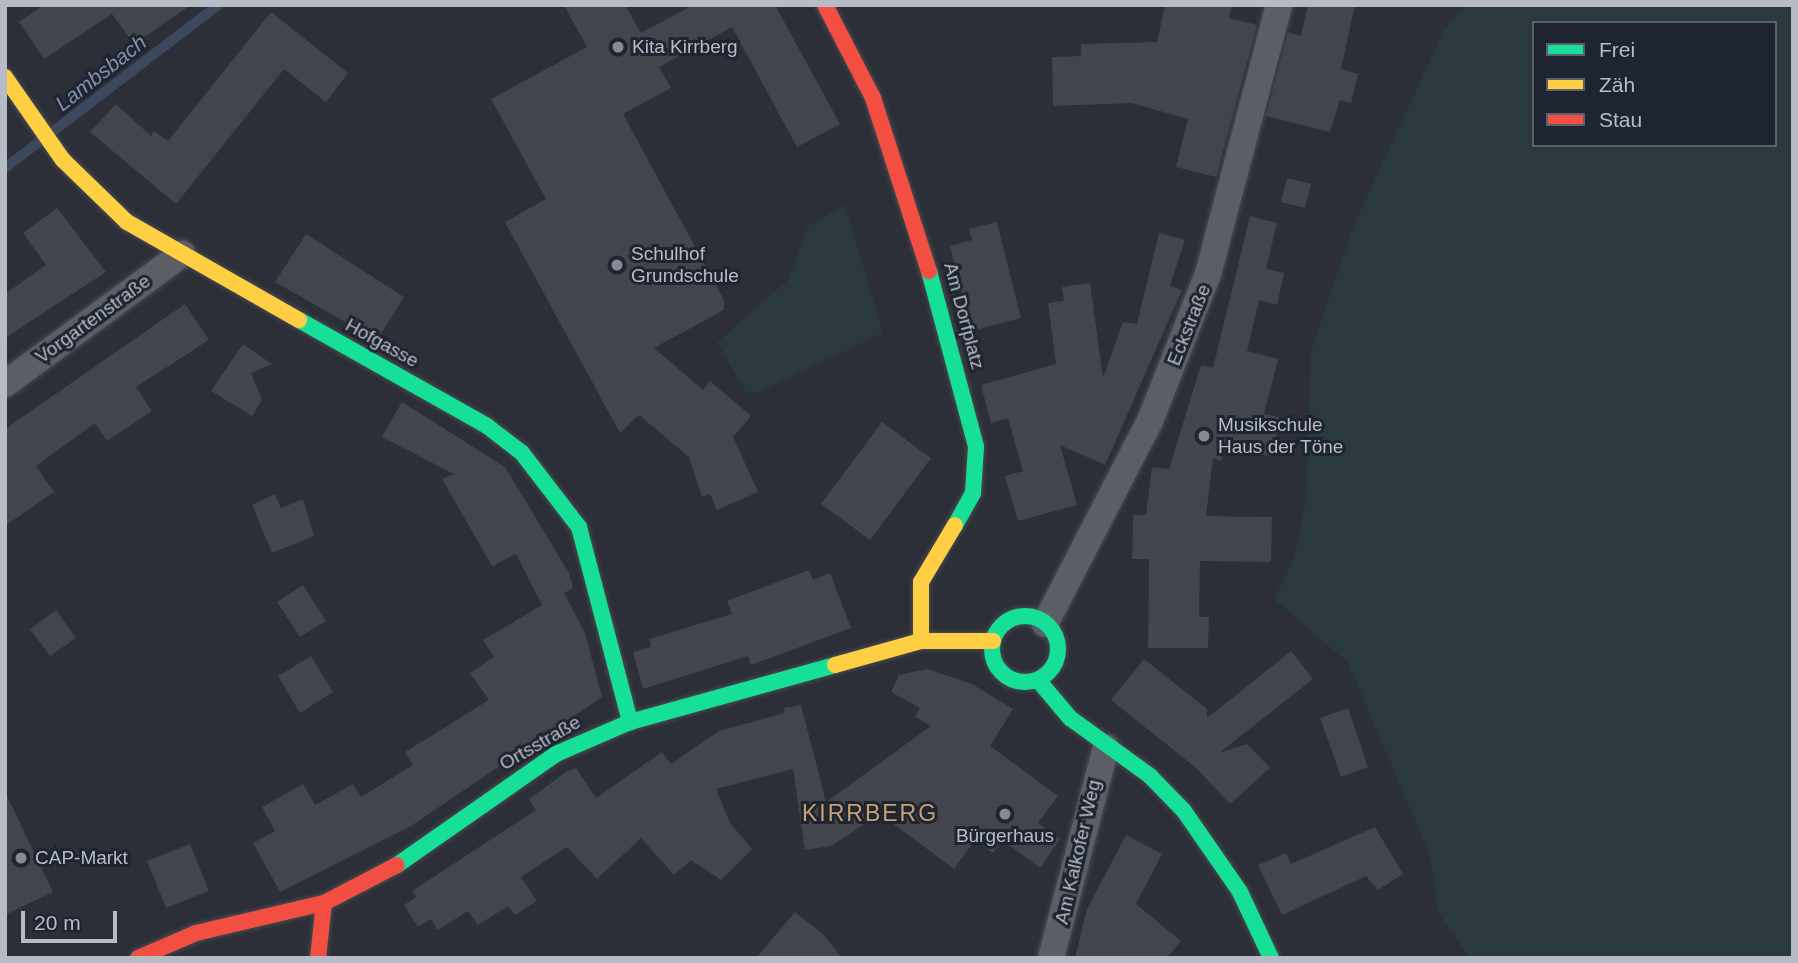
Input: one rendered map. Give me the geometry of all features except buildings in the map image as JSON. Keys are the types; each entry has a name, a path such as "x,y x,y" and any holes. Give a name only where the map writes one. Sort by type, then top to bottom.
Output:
{"street":[{"name":"Am Dorfplatz","path":"825,5 873,98 905,183 976,447 973,493 921,582 921,641"},
{"name":"Eckstraße","path":"1045,624 1150,421 1209,274 1279,5"},
{"name":"Hofgasse","path":"5,77 62,160 127,222 487,426 522,453 579,527 630,722"},
{"name":"Vorgartenstraße","path":"5,384 182,254"},
{"path":"1038,680 1058,654 1045,624 1021,617 999,629 993,641 1003,674 1038,680 1070,719 1150,776 1211,846 1271,958"},
{"name":"Ortsstraße","path":"138,958 196,933 324,903 372,883 556,754 630,722 921,641 993,641"},
{"name":"Am Kalkofer Weg","path":"1051,958 1106,747"},
{"path":"318,958 324,903"}],"shaded area":[{"path":"1467,5 1793,5 1793,958 1469,958 1438,912 1430,855 1348,663 1274,599 1294,558 1306,500 1311,351 1353,227 1445,28"},
{"path":"845,205 883,333 759,392 746,392 717,342 788,280 808,226"}],"waterway":[{"name":"Lambsbach","path":"5,168 218,5"}],"traffic: fast":[{"path":"929,271 976,447 973,493 955,525"},
{"path":"299,320 487,426 522,453 579,527 630,722"},
{"path":"1025,616 1038,619 1048,626 1055,636 1058,649 1055,662 1048,672 1038,679 1025,682 1012,679 1002,672 995,662 992,649 995,636 1002,626 1012,619 1025,616"},
{"path":"397,865 556,754 630,722 835,665"},
{"path":"1038,680 1070,718 1150,776 1184,811 1240,892 1271,958"}],"traffic: slow":[{"path":"5,77 63,160 127,222 299,320"},
{"path":"921,641 921,582 955,525"},
{"path":"835,665 921,641 993,641"}],"traffic: jam":[{"path":"825,5 873,98 929,271"},
{"path":"138,958 196,933 324,903 397,865"},
{"path":"318,958 324,903"}],"place":[{"name":"Kita Kirrberg","path":"618,47"},
{"name":"Schulhof Grundschule","path":"617,265"},
{"name":"Musikschule Haus der Töne","path":"1204,436"},
{"name":"Bürgerhaus","path":"1005,814"},
{"name":"CAP-Markt","path":"21,858"}],"district":[{"name":"KIRRBERG","path":"870,813"}]}
